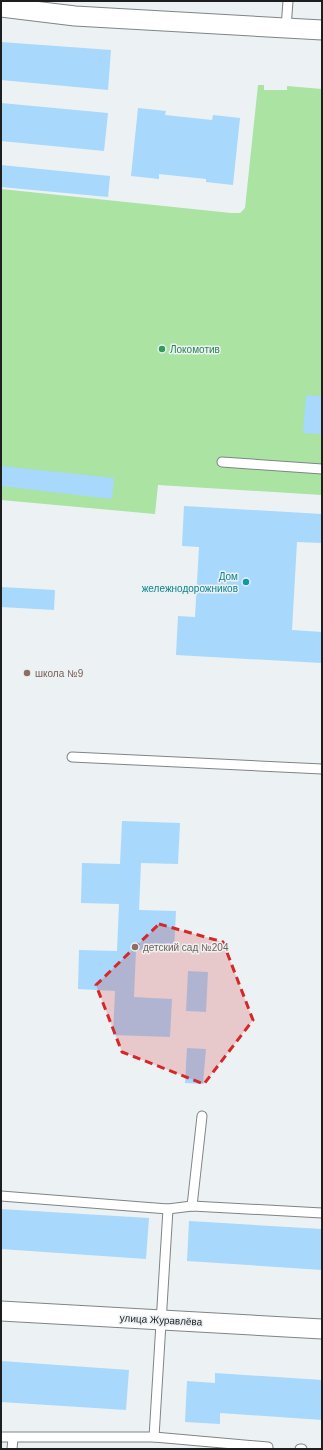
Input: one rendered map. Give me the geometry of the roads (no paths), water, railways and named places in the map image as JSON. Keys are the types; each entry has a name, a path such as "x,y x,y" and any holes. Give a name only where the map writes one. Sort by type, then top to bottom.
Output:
{"street":[{"path":"1,7 75,16 322,30"},
{"name":"улица Журавлёва","path":"1,1311 322,1328"}],"lane":[{"path":"286,28 288,1"},
{"path":"222,462 322,469"},
{"path":"72,757 322,769"},
{"path":"192,1206 202,1116"},
{"path":"1,1196 168,1209 192,1206 322,1213"},
{"path":"154,1437 168,1209"},
{"path":"1,1437 154,1437 236,1447 268,1447"},
{"path":"12,1449 13,1438"}],"place":[{"name":"Локомотив","path":"162,349"},
{"name":"Дом жележнодорожников","path":"246,582"},
{"name":"школа №9","path":"27,673"},
{"name":"детский сад №204","path":"135,947"}]}
